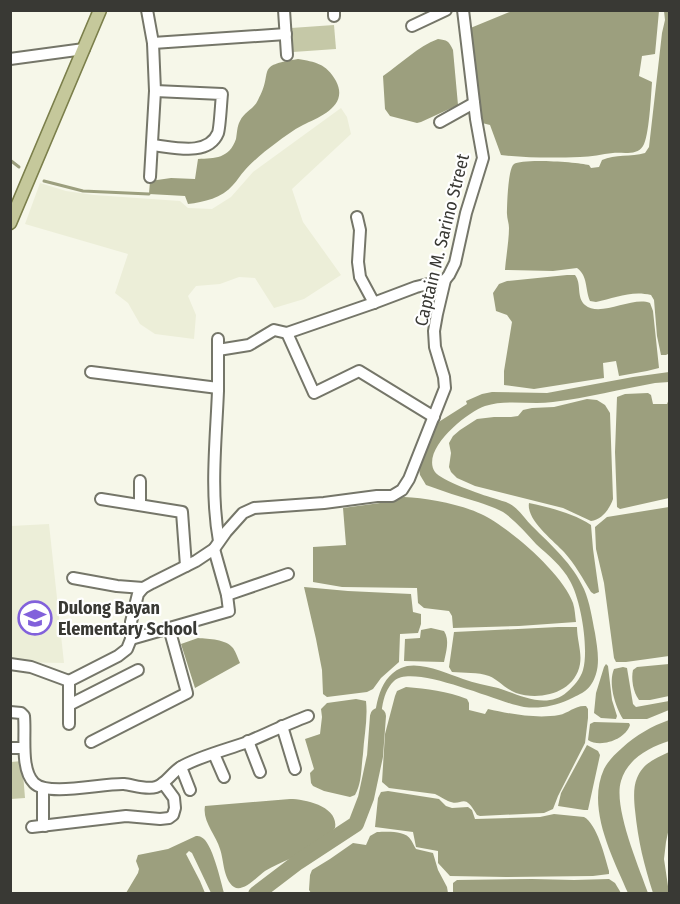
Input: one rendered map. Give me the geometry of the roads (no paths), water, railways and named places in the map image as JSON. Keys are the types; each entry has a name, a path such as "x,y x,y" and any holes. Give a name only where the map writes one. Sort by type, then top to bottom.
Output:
{"main road":[{"path":"10,223 100,10"}],"street":[{"path":"147,10 153,43 155,91 150,177"},
{"path":"284,10 287,55"},
{"path":"412,26 446,10"},
{"name":"Captain M. Sarino Street","path":"143,588 204,557 243,513 254,508 392,496 402,490 409,479 445,388 435,347 434,331 445,280 455,263 466,213 483,158 463,10"},
{"path":"153,43 286,34"},
{"path":"10,59 84,49"},
{"path":"152,145 196,149 207,146 218,133 222,94 155,91"},
{"path":"440,122 474,103"},
{"path":"357,217 360,230 358,262 360,277 374,303"},
{"path":"131,639 229,610 216,545 215,523 213,474 218,345 249,345 274,330 287,333 416,287 445,280"},
{"path":"287,333 314,393 359,371 434,417"},
{"path":"91,372 218,388"},
{"path":"140,481 140,505"},
{"path":"102,499 182,512 186,566"},
{"path":"227,595 288,574"},
{"path":"74,578 143,588"},
{"path":"10,664 31,667 69,681 118,656 127,649 131,639 131,622 135,603 143,588"},
{"path":"91,742 187,693 169,628"},
{"path":"69,705 138,670"},
{"path":"69,681 69,724"},
{"path":"10,712 21,713 24,716 24,748 30,777 33,782 44,788 55,790 108,784 154,788 181,767 308,716"},
{"path":"282,726 295,769"},
{"path":"248,741 260,772"},
{"path":"10,748 24,748"},
{"path":"214,754 224,777"},
{"path":"181,767 190,790"},
{"path":"32,827 126,816 169,818 173,815 175,808 174,798 163,783"},
{"path":"44,788 43,824 45,826"}],"waterway":[{"path":"10,160 19,167"},
{"path":"44,181 83,191 149,194"},
{"path":"256,894 298,862 356,824 366,798 375,756 378,716"}],"place":[{"name":"Dulong Bayan Elementary School","path":"35,618"}]}
